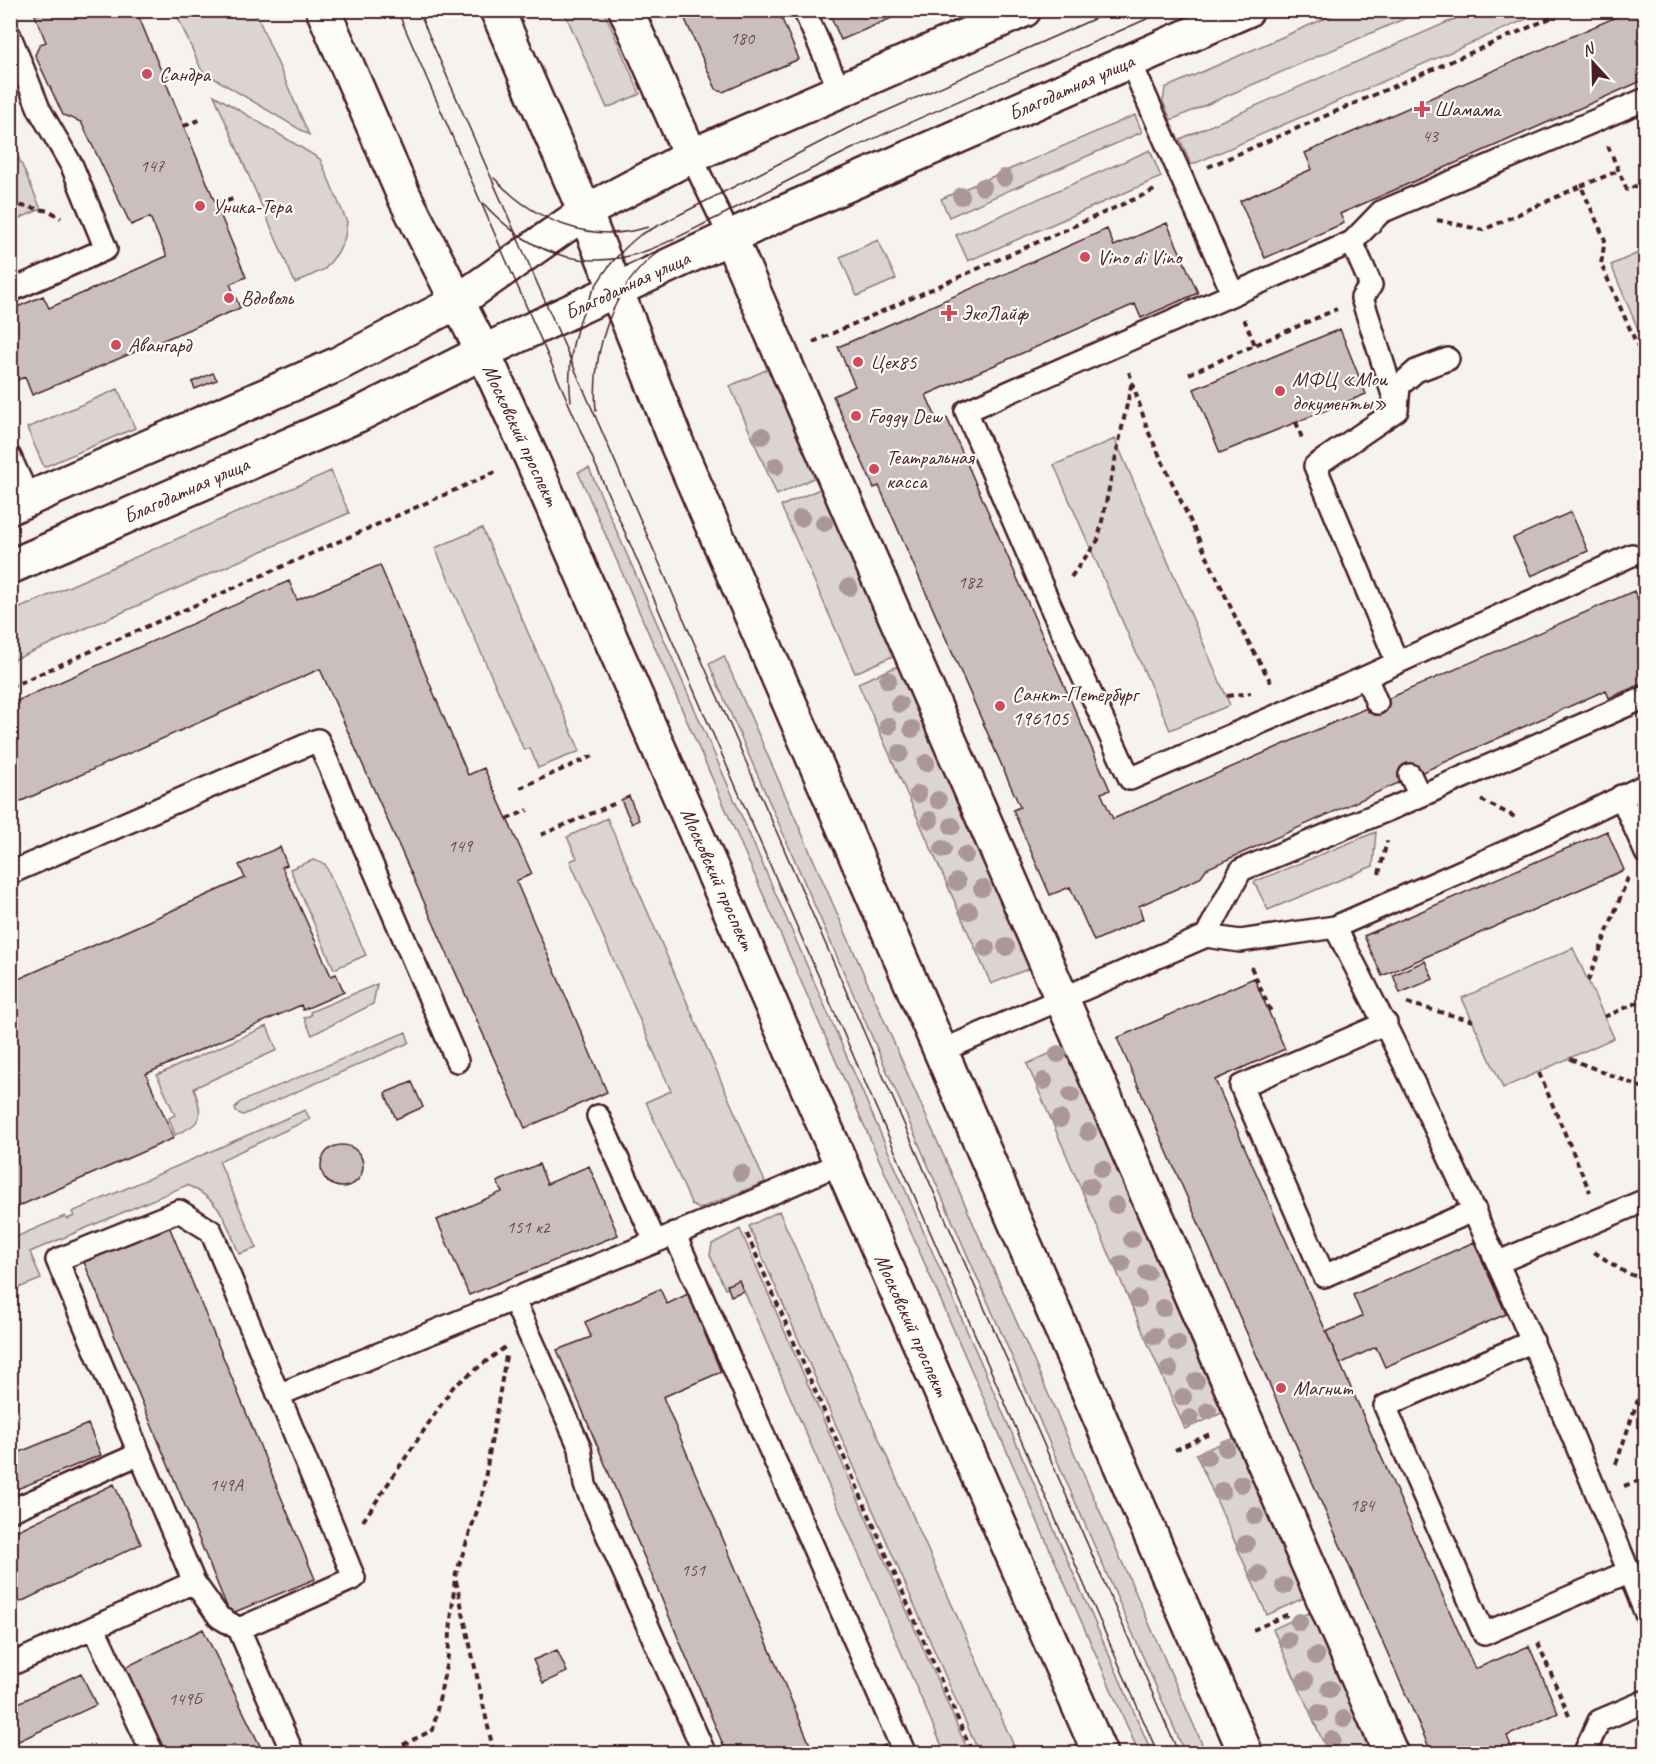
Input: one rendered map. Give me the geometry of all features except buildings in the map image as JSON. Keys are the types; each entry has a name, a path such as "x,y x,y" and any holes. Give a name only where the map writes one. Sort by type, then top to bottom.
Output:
{"main road":[{"name":"Московский проспект","path":"323,10 404,196 483,352 626,668 1100,1754"},
{"path":"497,10 585,212 659,401 939,1052 1246,1754"},
{"path":"626,10 691,156"},
{"path":"20,503 336,365 457,302 585,212 691,156 1024,10"},
{"name":"Благодатная улица","path":"10,567 358,416 483,352 730,237 1247,10"},
{"path":"730,237 1391,1754"}],"lane":[{"path":"804,10 840,91"},
{"path":"10,36 35,99 72,166 106,249 10,291"},
{"path":"1130,61 1233,294"},
{"path":"1632,555 1366,677 1130,779 1050,605 966,411 1119,346 1352,242 1381,212 1646,99"},
{"path":"691,156 730,237"},
{"path":"1352,242 1371,285 1362,298 1398,410"},
{"path":"1398,410 1399,386 1416,371 1448,359"},
{"path":"1396,662 1315,466 1398,410"},
{"path":"10,457 20,503"},
{"path":"1366,677 1377,704"},
{"path":"1206,936 1241,870 1395,807 1646,697"},
{"path":"10,873 318,740 457,1061"},
{"path":"1410,776 1420,796"},
{"path":"939,1052 1206,936 1240,941 1335,927 1548,833 1646,785"},
{"path":"1621,796 1643,848"},
{"path":"1335,927 1386,1023 1475,1210 1533,1341 1646,1614"},
{"path":"1386,1023 1241,1086 1324,1276 1475,1210"},
{"path":"598,1116 655,1241"},
{"path":"278,1395 736,1209 841,1163"},
{"path":"1498,1262 1646,1200"},
{"path":"239,1629 354,1578 211,1230 179,1211 57,1260 194,1582 219,1617 239,1629 293,1754"},
{"path":"674,1233 905,1754"},
{"path":"513,1298 580,1448 585,1485 705,1754"},
{"path":"1533,1341 1385,1406 1484,1634 1628,1572"},
{"path":"10,1511 139,1454"},
{"path":"10,1665 194,1582"},
{"path":"94,1628 153,1754"},
{"path":"1585,1753 1599,1721 1646,1701"}],"path":[{"path":"164,79 181,71"},
{"path":"184,126 202,119"},
{"path":"1597,120 1626,190 1646,181"},
{"path":"1430,218 1483,230 1618,171"},
{"path":"1581,186 1605,240 1601,264 1646,365"},
{"path":"217,205 235,198"},
{"path":"10,204 50,211"},
{"path":"1189,374 1362,298"},
{"path":"1119,346 1158,452 1240,627 1287,711"},
{"path":"1050,605 1098,540 1132,381"},
{"path":"10,687 498,471"},
{"path":"520,788 595,755"},
{"path":"1448,784 1548,833"},
{"path":"541,835 615,802"},
{"path":"1371,910 1395,807"},
{"path":"507,819 528,810"},
{"path":"1588,981 1643,848"},
{"path":"1256,977 1271,1012"},
{"path":"1370,994 1473,1021"},
{"path":"1604,1017 1646,999"},
{"path":"1570,1059 1646,1089"},
{"path":"1539,1073 1600,1218"},
{"path":"736,1209 972,1754"},
{"path":"1565,1233 1626,1273 1646,1280"},
{"path":"342,1551 453,1387 508,1344 482,1496 455,1576 448,1656 433,1730 384,1754"},
{"path":"1614,1472 1646,1376"},
{"path":"455,1576 494,1754"},
{"path":"1526,1616 1585,1753"}],"shaded area":[{"path":"175,11 255,11 309,135 202,71"},
{"path":"564,11 604,11 640,94 607,108"},
{"path":"1342,11 1422,11 1171,120 1163,102 1165,88"},
{"path":"1473,11 1545,11 1191,165 1180,139"},
{"path":"214,95 320,159 347,222 345,237 339,251 325,269 295,283"},
{"path":"1135,115 1142,132 949,217 941,199"},
{"path":"11,140 41,209 10,222"},
{"path":"1150,150 1161,177 968,261 956,235"},
{"path":"878,240 896,279 857,296 840,257"},
{"path":"1645,250 1645,346 1611,265"},
{"path":"768,369 816,477 777,495 730,386"},
{"path":"118,389 135,428 44,467 27,428"},
{"path":"1115,439 1230,705 1170,730 1054,465"},
{"path":"589,468 1152,1753 1139,1753 578,472"},
{"path":"331,471 349,513 11,661 11,612"},
{"path":"822,488 895,655 855,673 781,506"},
{"path":"482,528 580,751 538,768 530,748 524,750 435,548"},
{"path":"724,656 1206,1753 1185,1753 709,664"},
{"path":"898,666 1030,968 991,984 858,683"},
{"path":"607,818 765,1182 699,1209 692,1205 646,1102 671,1091 570,861 577,858 567,837"},
{"path":"1376,832 1373,866 1268,910 1254,882"},
{"path":"313,860 325,864 366,955 334,969 290,869"},
{"path":"1573,948 1614,1038 1503,1088 1462,998"},
{"path":"377,984 373,1004 312,1035 304,1018 311,1015 310,1012"},
{"path":"267,1026 277,1050 194,1088 200,1112 199,1118 191,1126 175,1135 169,1118 175,1115 157,1075"},
{"path":"406,1032 409,1042 406,1044 243,1115 236,1112 235,1108 240,1102"},
{"path":"1064,1047 1222,1413 1185,1429 1027,1064"},
{"path":"305,1110 310,1119 219,1161 257,1248 239,1254 226,1222 215,1205 199,1191 187,1185 30,1252 41,1279 11,1291 11,1239 65,1216 67,1219 74,1216 72,1212"},
{"path":"779,1211 1017,1753 979,1753 749,1226"},
{"path":"740,1229 969,1753 945,1753 741,1284 725,1289 710,1255 712,1244"},
{"path":"1234,1438 1304,1598 1267,1615 1196,1454"},
{"path":"1310,1612 1371,1753 1328,1753 1273,1629"}],"tram line":[{"path":"397,10 1158,1754"},
{"path":"418,10 1179,1754"},
{"path":"571,401 572,354 576,331 584,309 607,269 640,235 848,128 1114,10"},
{"path":"483,203 520,236 548,251 580,259 614,259 630,256 676,238 858,146 1167,10"},
{"path":"494,178 526,206 564,225 605,233 627,232 648,227"},
{"path":"596,411 597,366 608,321 630,281 662,249"}],"place":[{"name":"Сандра","path":"147,74"},
{"name":"Шамама","path":"1422,109"},
{"name":"Уника-Тера","path":"200,206"},
{"name":"Vino di Vino","path":"1085,257"},
{"name":"Вдоволь","path":"229,298"},
{"name":"ЭкоЛайф","path":"949,313"},
{"name":"Авангард","path":"116,345"},
{"name":"Цех85","path":"858,362"},
{"name":"МФЦ «Мои документы»","path":"1280,391"},
{"name":"Foggy Dew","path":"856,416"},
{"name":"Театральная касса","path":"874,469"},
{"name":"Санкт-Петербург 196105","path":"1000,706"},
{"name":"Магнит","path":"1281,1388"}]}
